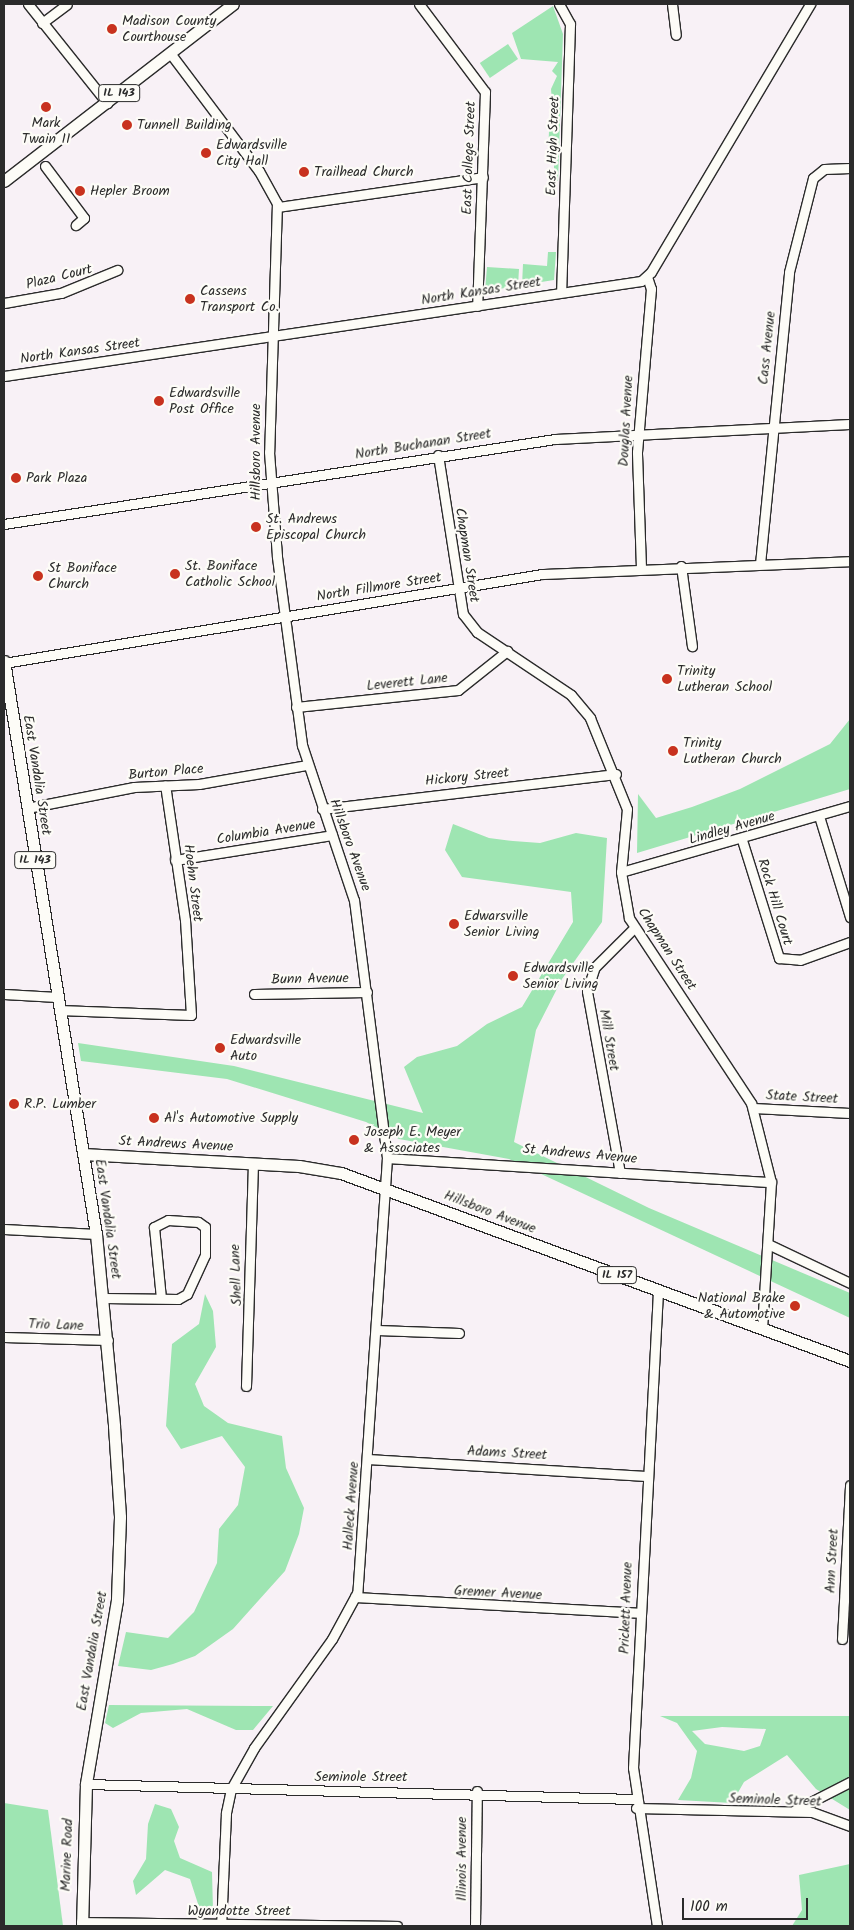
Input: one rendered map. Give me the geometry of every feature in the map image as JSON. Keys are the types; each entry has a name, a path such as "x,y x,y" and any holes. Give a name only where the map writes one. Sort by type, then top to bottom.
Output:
{"main road":[{"name":"IL 143","path":"4,181 233,4"},
{"name":"East Vandalia Street","path":"4,666 96,1234 108,1340 120,1563 114,1628 86,1784"},
{"name":"St Andrews Avenue","path":"83,1154 253,1163 341,1173 384,1187"},
{"name":"Hillsboro Avenue","path":"384,1187 850,1362"},
{"name":"Marine Road","path":"82,1924 86,1784"}],"street":[{"path":"28,4 107,103"},
{"path":"42,23 67,4"},
{"name":"East College Street","path":"418,4 485,92 477,306"},
{"name":"East High Street","path":"559,4 570,24 561,292"},
{"path":"672,4 676,34"},
{"path":"647,276 810,4"},
{"name":"Hillsboro Avenue","path":"170,53 259,171 278,207 269,482 296,707 307,765 354,900 387,1158 384,1187"},
{"path":"45,166 84,218 76,225"},
{"name":"Cass Avenue","path":"760,564 771,428 789,272 809,186 820,170 850,168"},
{"path":"278,207 483,177"},
{"name":"Plaza Court","path":"4,303 61,293 117,270"},
{"name":"North Kansas Street","path":"4,376 477,306 647,276"},
{"name":"Douglas Avenue","path":"641,568 638,434 651,289 647,276"},
{"name":"North Buchanan Street","path":"4,524 438,455 555,439 850,424"},
{"name":"Chapman Street","path":"438,455 456,588 468,623 580,705 616,774 627,815 621,872 623,903 634,928 725,1058 753,1108 771,1182 762,1328"},
{"name":"North Fillmore Street","path":"4,666 284,616 556,573 681,566 850,561"},
{"path":"681,566 692,646"},
{"name":"Leverett Lane","path":"296,707 458,690 507,651"},
{"name":"Burton Place","path":"27,808 164,785 199,784 307,765"},
{"name":"Hickory Street","path":"322,809 616,774"},
{"name":"Hoehn Street","path":"59,1010 191,1015 185,920 164,785"},
{"name":"Lindley Avenue","path":"621,872 742,840 850,806"},
{"path":"819,816 850,916"},
{"name":"Columbia Avenue","path":"176,860 332,835"},
{"name":"Rock Hill Court","path":"742,840 778,958 800,960 850,942"},
{"name":"Mill Street","path":"620,1172 587,991 595,967 634,928"},
{"name":"Bunn Avenue","path":"254,994 367,992"},
{"path":"4,994 57,997"},
{"name":"State Street","path":"753,1108 850,1113"},
{"name":"St Andrews Avenue","path":"387,1158 771,1182"},
{"name":"Shell Lane","path":"246,1386 253,1163"},
{"name":"Halleck Avenue","path":"221,1925 226,1812 232,1789 355,1597 368,1459 384,1187"},
{"path":"104,1298 178,1299 194,1287 205,1255 205,1227 198,1222 168,1220 154,1227 161,1298"},
{"path":"4,1229 96,1234"},
{"path":"768,1244 850,1283"},
{"name":"Prickett Avenue","path":"657,1926 636,1804 639,1614 645,1476 658,1290"},
{"path":"377,1330 459,1333"},
{"name":"Trio Lane","path":"4,1338 108,1340"},
{"name":"Adams Street","path":"368,1459 645,1476"},
{"name":"Ann Street","path":"842,1639 850,1485"},
{"name":"Gremer Avenue","path":"355,1597 639,1614"},
{"path":"790,1812 850,1782"},
{"name":"Seminole Street","path":"86,1784 232,1789 477,1791 636,1804 820,1813 850,1826"},
{"name":"Illinois Avenue","path":"475,1926 477,1791"},
{"name":"Wyandotte Street","path":"82,1924 397,1926"}],"green space":[{"path":"553,6 563,34 558,181 554,181 554,160 548,155 549,131 554,128 551,89 557,76 552,71 558,62 521,59 512,33"},
{"path":"508,44 518,59 490,78 480,63"},
{"path":"548,252 556,252 554,280 522,285 523,264 547,266"},
{"path":"487,267 519,269 518,286 485,291"},
{"path":"850,719 850,789 637,853 638,794 656,818 692,807 740,789 830,744"},
{"path":"453,824 489,838 513,841 540,843 576,833 607,838 602,922 562,979 536,1030 514,1142 649,1208 850,1293 850,1318 509,1159 399,1139 366,1122 227,1079 81,1061 78,1043 234,1066 423,1113 404,1067 417,1057 457,1046 487,1024 522,1007 573,922 571,892 462,877 445,850"},
{"path":"205,1294 213,1311 216,1347 195,1384 204,1406 228,1423 282,1436 286,1468 304,1508 299,1534 285,1571 233,1629 195,1656 173,1664 151,1670 118,1666 126,1632 168,1638 194,1612 217,1563 219,1529 238,1505 245,1467 222,1436 181,1449 166,1426 172,1344 199,1324"},
{"path":"109,1705 273,1706 253,1730 236,1730 187,1709 141,1713 113,1728 105,1723"},
{"path":"660,1716 850,1716 850,1810 816,1789 787,1755 744,1782 732,1803 678,1800 691,1778 697,1751 677,1723","holes":["722,1727 766,1729 760,1746 744,1751 705,1744 692,1731"]},
{"path":"4,1803 48,1810 63,1926 4,1926"},
{"path":"155,1804 171,1809 179,1827 174,1841 180,1858 212,1872 213,1910 199,1907 190,1879 165,1870 136,1895 133,1881 146,1859 148,1824"},
{"path":"850,1864 850,1926 792,1926 802,1910 799,1875"}],"place":[{"name":"Madison County Courthouse","path":"112,29"},
{"name":"Mark Twain II","path":"46,107"},
{"name":"Tunnell Building","path":"127,125"},
{"name":"Edwardsville City Hall","path":"206,153"},
{"name":"Trailhead Church","path":"304,172"},
{"name":"Hepler Broom","path":"80,191"},
{"name":"Cassens Transport Co.","path":"190,299"},
{"name":"Edwardsville Post Office","path":"159,401"},
{"name":"Park Plaza","path":"16,478"},
{"name":"St. Andrews Episcopal Church","path":"256,527"},
{"name":"St. Boniface Catholic School","path":"175,574"},
{"name":"St Boniface Church","path":"38,576"},
{"name":"Trinity Lutheran School","path":"667,679"},
{"name":"Trinity Lutheran Church","path":"673,751"},
{"name":"Edwarsville Senior Living","path":"454,924"},
{"name":"Edwardsville Senior Living","path":"513,976"},
{"name":"Edwardsville Auto","path":"220,1048"},
{"name":"R.P. Lumber","path":"14,1104"},
{"name":"Al's Automotive Supply","path":"154,1118"},
{"name":"Joseph E. Meyer & Associates","path":"354,1140"},
{"name":"National Brake & Automotive","path":"795,1306"}]}
